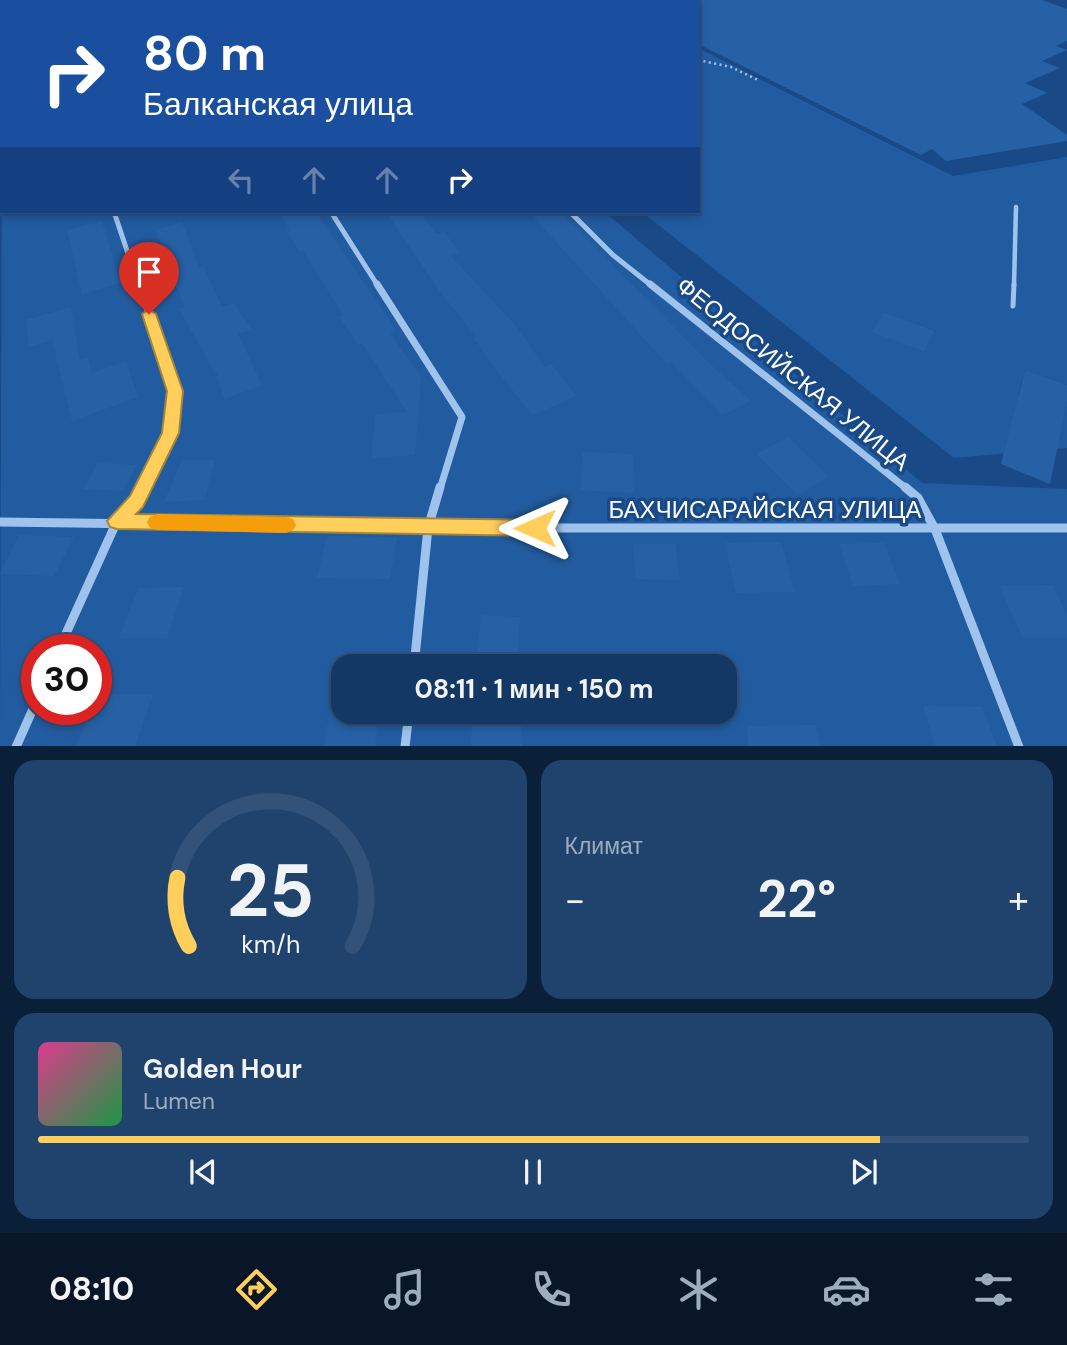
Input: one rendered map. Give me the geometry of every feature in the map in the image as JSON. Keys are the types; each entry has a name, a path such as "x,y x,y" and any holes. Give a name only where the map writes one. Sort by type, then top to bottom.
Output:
{"street":[{"path":"67,634 117,521 136,502 171,433 175,391 115,214"},
{"path":"332,214 462,417 428,528 415,654"},
{"name":"ФЕОДОСИЙСКАЯ УЛИЦА","path":"572,214 613,255 918,498 935,529 1019,746"},
{"name":"БАХЧИСАРАЙСКАЯ УЛИЦА","path":"0,522 117,521 428,528 1067,528"},
{"path":"405,746 408,724"},
{"path":"16,746 26,725"}],"lane":[{"path":"1013,306 1016,207"}],"path":[{"path":"700,60 731,67 758,80"}],"shaded area":[{"path":"700,49 953,176 1067,157 1067,385 1025,370 1018,395 1064,412 1067,400 1067,448 954,458 645,214 700,214","holes":["884,312 935,331 924,352 873,332"]},
{"path":"2,214 607,214 922,483 1067,489 1067,746 0,746"}],"building":[{"path":"700,0 1042,0 1067,9 1067,41 1056,46 1067,50 1042,61 1060,68 1025,83 1047,93 1022,104 1067,135 1067,141 946,161 932,149 921,155 700,45"},
{"path":"280,214 317,214 396,330 390,333 421,377 415,455 371,458 376,414 407,412 362,343 358,345 339,316 343,315 303,251 300,252 287,231 290,231"},
{"path":"387,214 421,214 436,234 444,232 460,253 451,256 514,324 545,367 551,364 577,396 532,415 491,363 474,338 477,337 441,293"},
{"path":"531,214 563,214 709,363 751,401 722,415 670,362 667,364"},
{"path":"102,221 121,283 82,294 67,230"},
{"path":"182,222 199,267 203,266 222,307 234,303 251,329 238,334 262,385 225,399 216,377 218,373 214,371 179,309 184,307 156,230"},
{"path":"71,307 80,360 88,357 92,373 126,361 138,397 72,421 52,340 29,347 26,320"},
{"path":"884,312 935,331 924,352 872,332"},
{"path":"1025,370 1067,385 1067,400 1050,484 1001,464"},
{"path":"788,437 829,477 798,495 757,454"},
{"path":"583,452 633,454 634,493 581,490"},
{"path":"182,460 215,460 204,500 164,502"},
{"path":"98,463 137,465 123,491 83,489"},
{"path":"19,535 74,537 54,576 0,574"},
{"path":"327,536 397,537 390,579 317,578"},
{"path":"781,542 795,592 736,593 725,543"},
{"path":"884,543 900,584 853,586 839,544"},
{"path":"633,544 675,544 680,580 636,579"},
{"path":"1052,585 1067,615 1067,638 1023,638 999,586"},
{"path":"184,587 167,638 119,638 138,588"},
{"path":"481,615 520,617 518,654 477,654"},
{"path":"112,694 153,694 135,746 76,746 85,725 112,725"},
{"path":"923,706 982,707 997,746 935,746"},
{"path":"330,712 331,724 378,724 375,746 324,746"},
{"path":"472,724 521,724 522,746 471,746"},
{"path":"815,725 820,746 748,746 747,726"}],"slow traffic":[{"path":"157,522 286,525"}],"route":[{"path":"149,314 175,391 171,433 136,502 117,521 535,528"}]}
